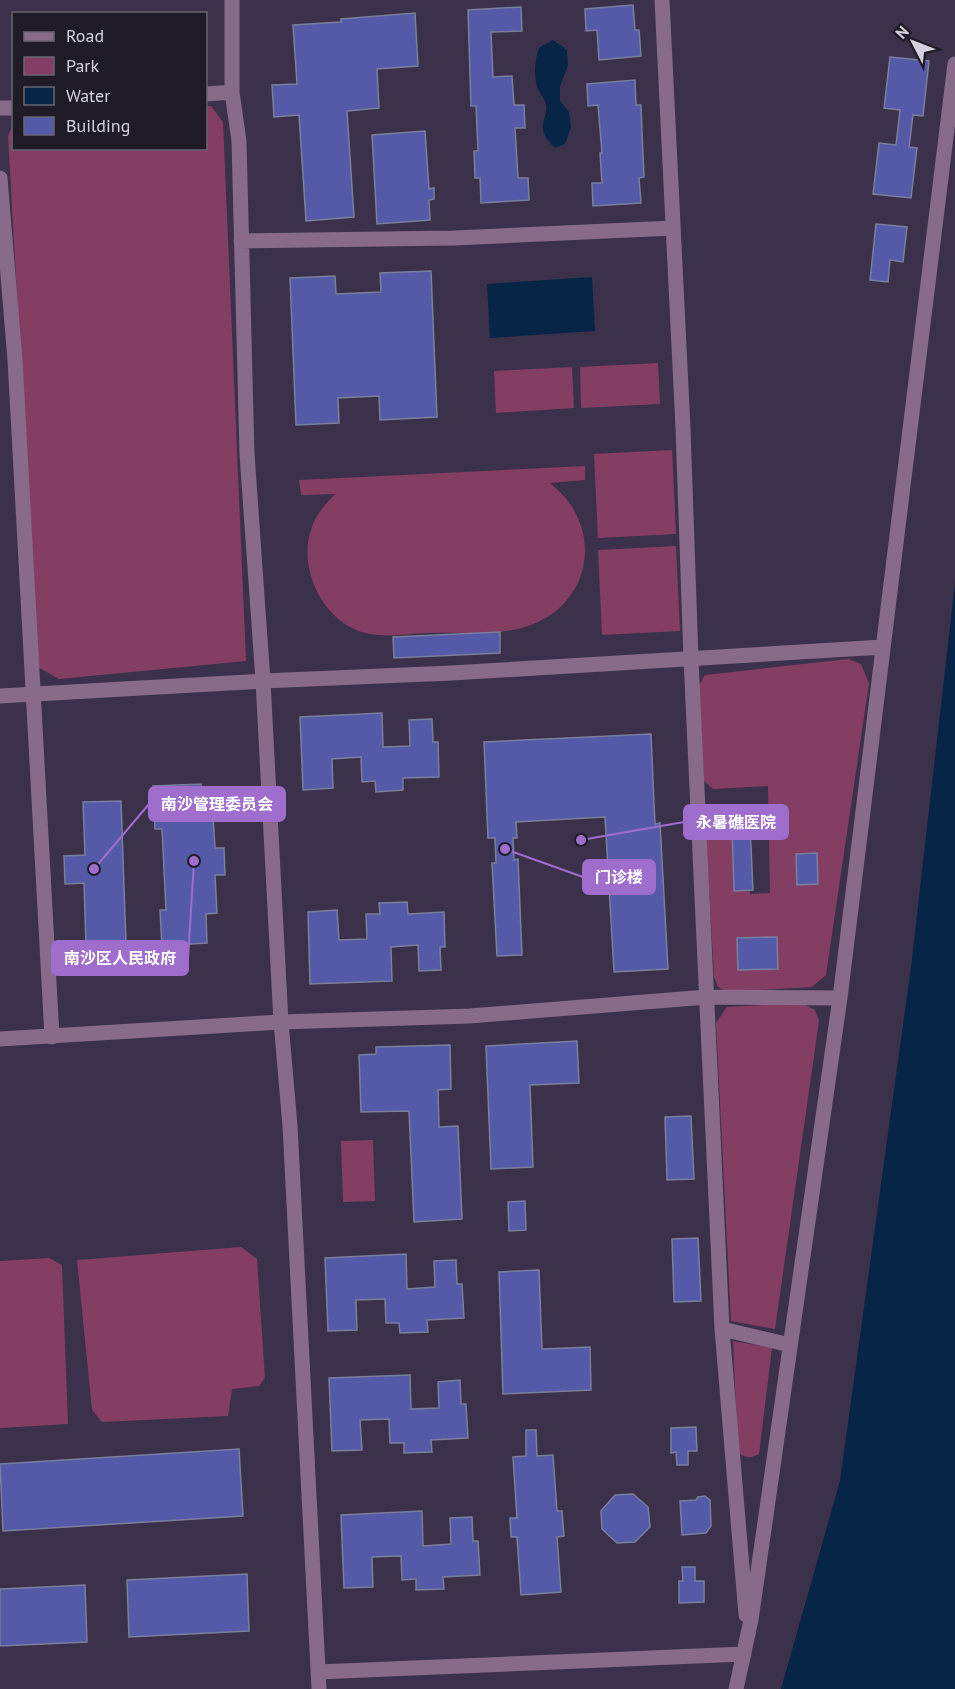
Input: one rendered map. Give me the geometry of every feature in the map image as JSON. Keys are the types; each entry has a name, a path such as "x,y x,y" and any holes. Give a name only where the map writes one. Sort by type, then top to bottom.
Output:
{"street":[{"path":"231,0 232,92 239,141 247,454 263,681 281,1022 290,1126 319,1689"},
{"path":"662,0 683,416 691,659 722,1329 748,1636"},
{"path":"736,1689 748,1636 840,998 955,64"},
{"path":"207,94 232,92"},
{"path":"0,178 15,360 52,1036"},
{"path":"241,241 455,238 674,228"},
{"path":"0,696 263,681 464,673 884,647"},
{"path":"0,1039 281,1022 470,1016 707,997 840,998"},
{"path":"722,1329 790,1345"},
{"path":"318,1672 744,1654"}],"green space":[{"path":"207,106 211,106 223,122 246,661 59,679 38,667 8,136 12,126 12,150 207,150"},
{"path":"658,363 660,404 581,408 580,367"},
{"path":"572,367 574,408 496,413 494,371"},
{"path":"672,450 676,534 598,538 594,454"},
{"path":"585,466 585,480 550,483 561,493 576,514 585,546 584,561 574,591 564,604 551,615 536,623 497,632 370,634 352,628 340,620 329,610 314,585 308,556 308,541 316,518 335,494 301,495 299,480"},
{"path":"676,546 680,631 602,635 598,550"},
{"path":"848,659 861,664 869,683 826,975 812,987 728,992 718,987 714,977 705,815 712,805 738,804 746,810 750,894 770,893 768,786 713,789 704,781 699,685 705,675"},
{"path":"802,1003 815,1010 819,1021 775,1329 731,1321 716,1023 727,1007"},
{"path":"373,1140 375,1201 343,1202 341,1141"},
{"path":"241,1247 257,1259 265,1378 259,1386 232,1389 228,1416 102,1422 92,1410 77,1260"},
{"path":"49,1258 62,1265 68,1424 0,1428 0,1261"},
{"path":"733,1341 772,1348 759,1454 751,1457 738,1452"}],"water":[{"path":"553,40 567,50 568,66 560,86 560,101 569,112 571,127 565,144 555,148 544,134 545,101 536,84 535,73 539,48"},
{"path":"592,277 595,331 490,338 487,284"},
{"path":"955,583 955,1689 781,1689 840,1481 911,967"}],"building":[{"path":"633,5 635,30 639,30 641,56 599,60 597,30 586,31 585,9"},
{"path":"521,7 522,31 491,32 493,77 512,76 514,105 524,105 525,128 515,128 518,178 528,178 529,200 481,203 480,178 475,178 474,151 478,151 476,106 471,106 468,10"},
{"path":"415,13 418,66 377,69 379,108 347,111 354,217 306,221 299,115 274,117 272,85 297,84 293,25"},
{"path":"890,57 929,61 923,116 913,115 909,147 917,148 911,198 873,194 879,143 896,145 900,110 884,108"},
{"path":"635,80 636,105 641,105 644,177 639,178 641,203 593,206 592,183 602,183 600,153 602,153 598,105 588,106 587,84"},
{"path":"425,131 429,189 434,188 434,199 429,200 430,220 377,224 372,135"},
{"path":"876,224 907,227 903,262 890,260 888,282 870,280"},
{"path":"431,271 437,417 380,420 379,396 338,398 339,423 296,425 290,278 335,276 336,294 381,292 380,273"},
{"path":"500,632 500,653 394,658 393,637"},
{"path":"382,713 383,747 410,746 409,720 432,719 433,742 438,742 439,777 403,778 403,790 376,792 375,781 362,782 361,757 332,759 333,788 303,790 300,717"},
{"path":"651,734 655,824 660,823 668,969 614,972 605,817 516,822 517,838 513,838 514,860 518,859 522,955 497,956 492,863 496,863 495,838 488,838 484,742"},
{"path":"201,784 203,817 213,816 215,848 224,848 225,875 215,875 217,913 206,914 207,943 162,946 160,910 166,910 162,829 155,829 153,786"},
{"path":"121,801 126,943 86,945 84,883 65,884 64,856 85,855 83,802"},
{"path":"750,825 753,890 734,891 732,826"},
{"path":"817,853 818,884 797,885 796,854"},
{"path":"407,902 408,914 444,912 445,947 440,947 441,970 419,971 418,945 391,947 392,981 310,984 308,912 337,910 339,940 367,939 366,914 380,914 379,903"},
{"path":"777,937 778,969 738,970 737,938"},
{"path":"577,1041 579,1083 530,1085 533,1167 491,1169 486,1046"},
{"path":"450,1045 451,1089 438,1090 439,1127 458,1126 462,1219 414,1222 409,1111 361,1112 359,1055 376,1054 376,1047"},
{"path":"691,1116 694,1179 667,1180 665,1117"},
{"path":"525,1201 526,1230 509,1231 508,1202"},
{"path":"698,1238 701,1301 674,1302 672,1239"},
{"path":"406,1254 407,1289 435,1287 434,1261 456,1260 457,1284 462,1284 464,1318 427,1320 428,1332 400,1333 399,1323 386,1323 385,1299 356,1300 357,1330 328,1331 325,1258"},
{"path":"539,1270 542,1349 590,1347 591,1390 503,1394 499,1272"},
{"path":"410,1375 411,1409 439,1408 438,1382 460,1380 461,1404 466,1404 468,1438 431,1440 432,1452 404,1453 404,1443 390,1443 389,1419 360,1420 362,1450 332,1451 329,1378"},
{"path":"696,1427 697,1451 688,1451 688,1465 677,1465 676,1452 671,1453 671,1428"},
{"path":"526,1430 536,1430 537,1456 553,1455 557,1511 562,1511 564,1536 557,1537 561,1592 521,1595 517,1537 511,1537 510,1518 517,1518 513,1457 526,1456"},
{"path":"239,1449 243,1516 3,1531 0,1464"},
{"path":"633,1494 648,1507 650,1527 635,1542 617,1543 602,1529 601,1511 615,1495"},
{"path":"705,1496 710,1500 711,1526 706,1533 682,1535 680,1501 696,1500 698,1497"},
{"path":"422,1511 423,1546 451,1544 450,1518 472,1517 473,1541 478,1541 480,1575 443,1577 444,1589 416,1590 416,1579 402,1580 401,1556 372,1557 373,1587 344,1588 341,1515"},
{"path":"682,1567 695,1567 695,1581 704,1581 704,1602 679,1603 679,1581 683,1581"},
{"path":"247,1574 249,1631 129,1637 127,1580"},
{"path":"85,1585 87,1642 0,1646 0,1589"}],"place":[{"name":"永暑礁医院","path":"581,840"},
{"name":"门诊楼","path":"505,849"},
{"name":"南沙区人民政府","path":"194,861"},
{"name":"南沙管理委员会","path":"94,869"}]}
